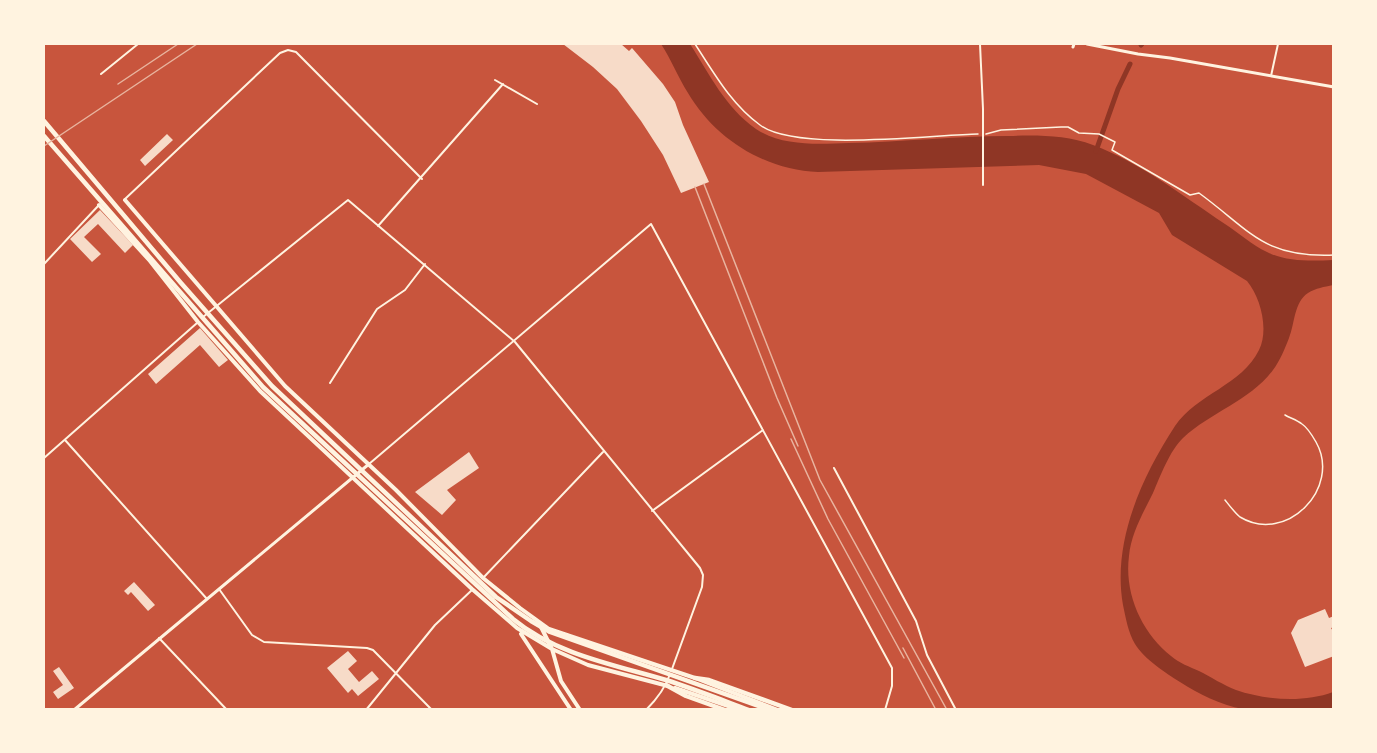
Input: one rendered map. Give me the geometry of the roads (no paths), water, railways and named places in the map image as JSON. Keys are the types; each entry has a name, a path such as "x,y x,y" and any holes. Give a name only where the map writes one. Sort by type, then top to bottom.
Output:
{"highway":[{"path":"44,120 272,386 474,584 549,632 770,710"},
{"path":"44,136 264,387 474,584 529,632 587,657 670,681 749,710"},
{"path":"695,678 709,680 792,710"},
{"path":"666,685 686,696 725,710"}],"main road":[{"path":"125,200 285,386 369,464 483,578 537,621 549,629 695,678 778,710"},
{"path":"99,205 150,261 198,322 260,391 474,584 517,628 529,643 570,710"},
{"path":"537,621 552,649 561,681 580,710"},
{"path":"517,628 552,649 588,664 666,685 740,710"}],"street":[{"path":"101,74 138,44"},
{"path":"980,44 983,183"},
{"path":"1087,44 1334,87"},
{"path":"1271,76 1278,44"},
{"path":"125,200 280,53 288,50 296,52 422,179"},
{"path":"495,80 537,104"},
{"path":"378,226 422,179 503,84"},
{"path":"44,458 203,317 348,200 515,342 700,568 703,575 702,587 666,685 646,710"},
{"path":"44,264 99,205"},
{"path":"74,710 515,342 651,224 892,668 892,686 885,710"},
{"path":"330,383 377,309 405,290 425,264"},
{"path":"1225,500 1240,517 1258,523 1277,523 1286,520 1310,504 1320,487 1323,468 1320,449 1301,423 1285,416"},
{"path":"652,511 763,430"},
{"path":"65,440 207,599"},
{"path":"366,710 435,625 603,452"},
{"path":"834,468 845,484 916,621 927,655 956,710"},
{"path":"219,589 252,635 258,639 264,642 367,648 378,654 432,710"},
{"path":"159,638 227,710"}],"waterway":[{"path":"1096,151 1118,89 1130,64"}],"railway":[{"path":"118,84 178,44"},
{"path":"44,146 197,44"},
{"path":"704,184 820,480 947,710"},
{"path":"695,187 798,446"},
{"path":"791,439 828,519 904,658"},
{"path":"903,648 936,710"}]}
